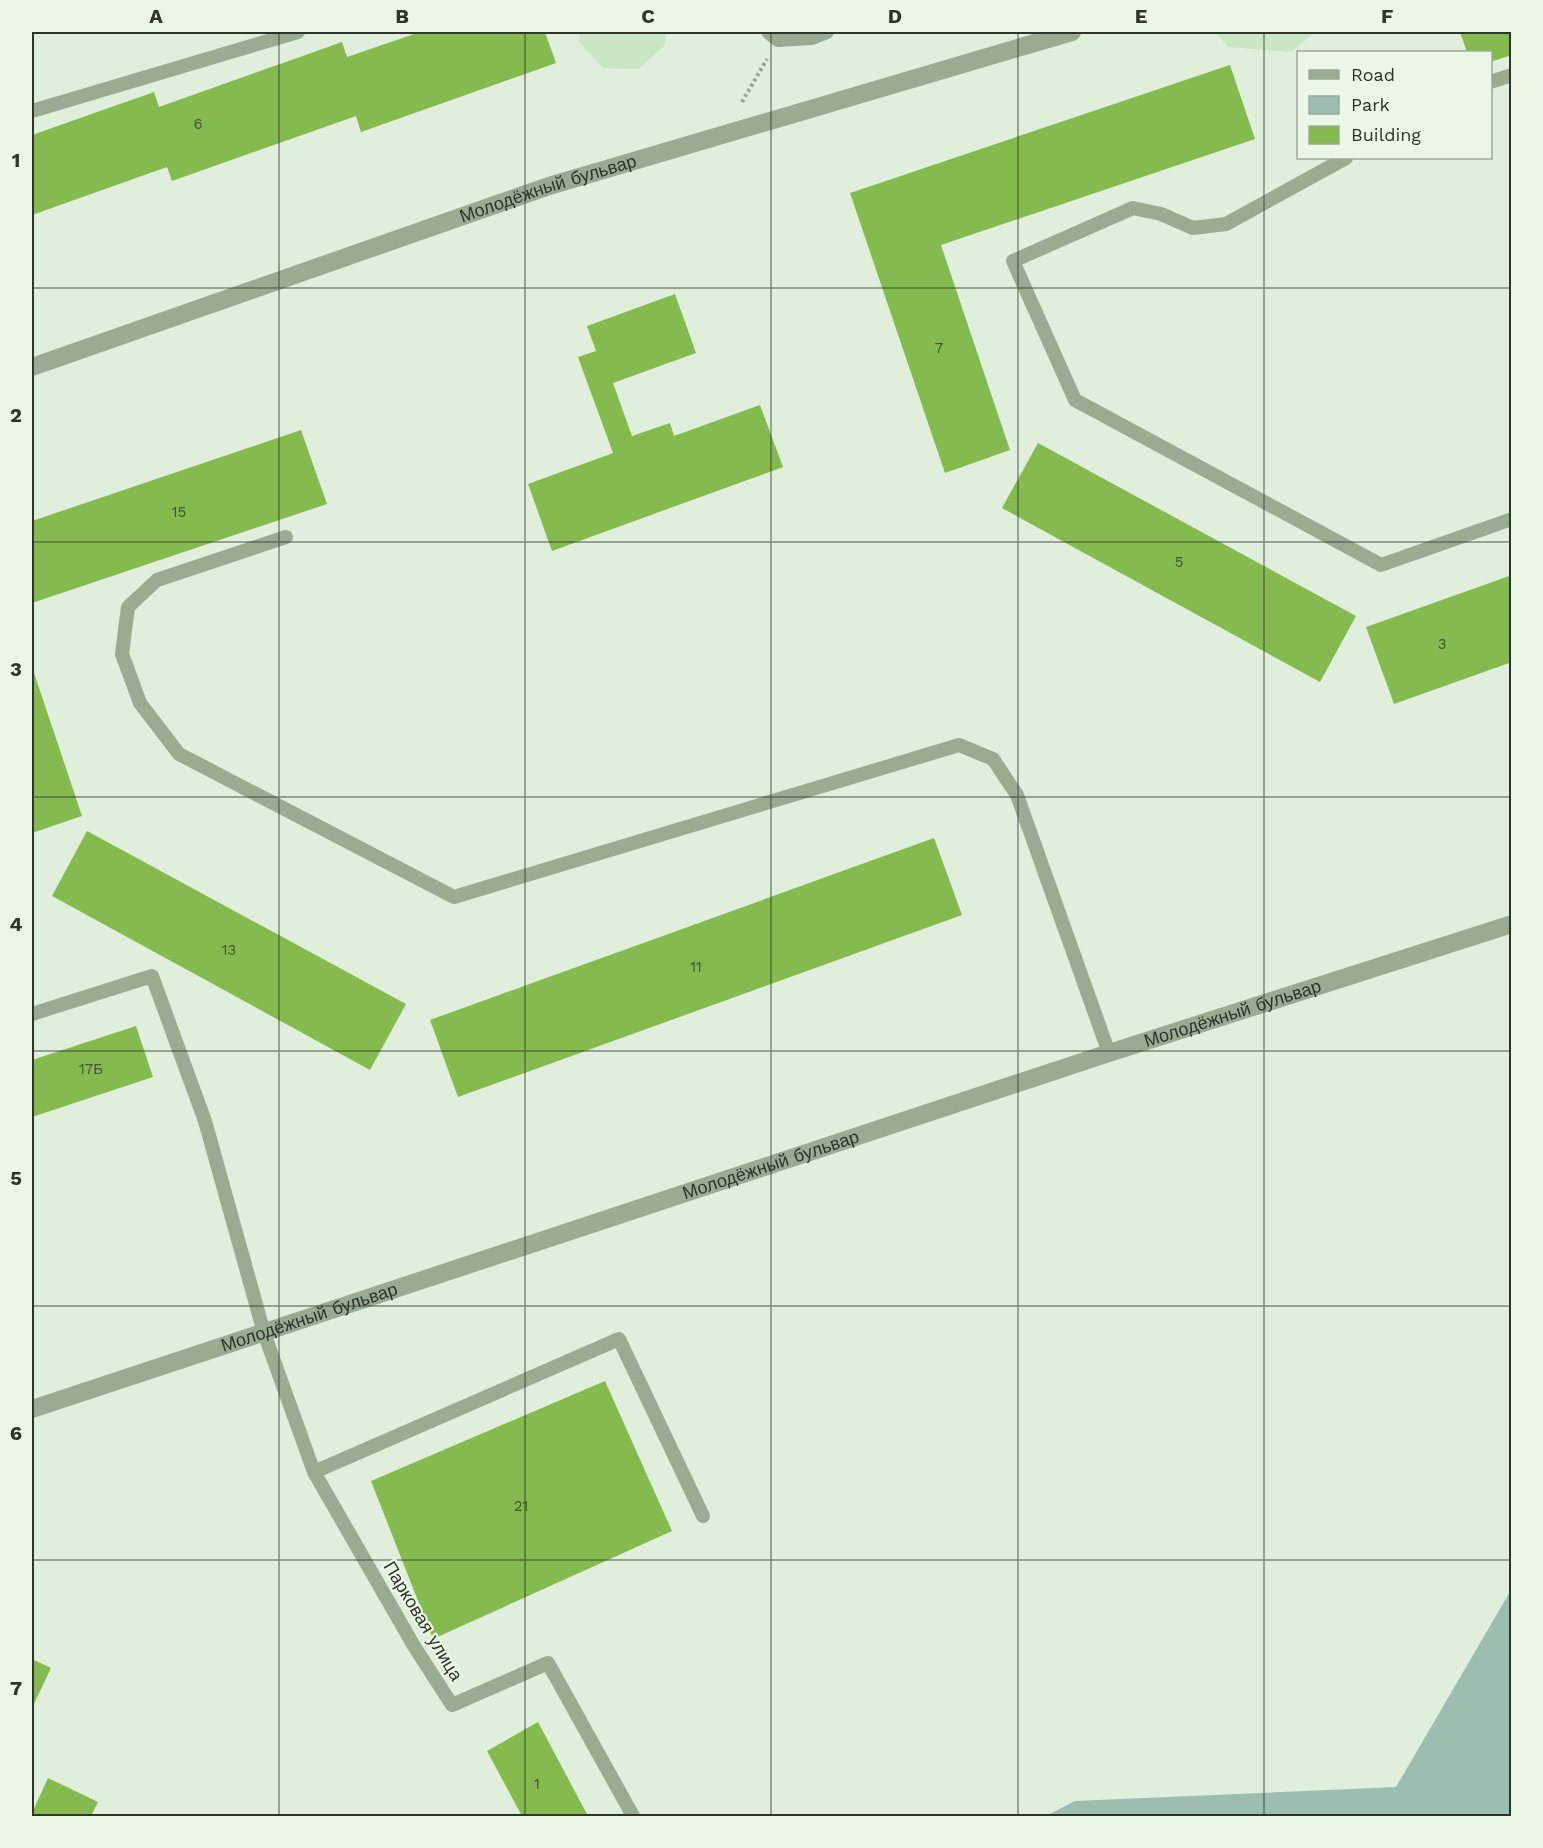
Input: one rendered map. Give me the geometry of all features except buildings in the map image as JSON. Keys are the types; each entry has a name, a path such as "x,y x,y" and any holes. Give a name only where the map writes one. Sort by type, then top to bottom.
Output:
{"street":[{"name":"Молодёжный бульвар","path":"32,367 549,186 1072,32"},
{"name":"Молодёжный бульвар","path":"32,1409 1109,1053 1512,924"}],"lane":[{"path":"32,111 298,32"},
{"path":"773,36 812,38 827,32"},
{"path":"1492,82 1512,75"},
{"path":"1344,159 1226,224 1193,228 1161,214 1133,208 1013,261 1075,400 1381,565 1512,519"},
{"path":"286,537 157,580 128,607 122,654 140,703 179,754 454,897 959,745 993,759 1017,795 1109,1053"},
{"name":"Парковая улица","path":"32,1014 152,975 205,1121 264,1333 315,1472 414,1646 452,1705 548,1663 633,1816"},
{"path":"315,1472 620,1339 703,1516"}],"path":[{"path":"723,134 773,36"}],"green space":[{"path":"1511,1590 1511,1816 1046,1816 1075,1801 1396,1787"}],"shaded area":[{"path":"580,32 666,32 665,45 639,69 603,68 579,42"},
{"path":"1215,32 1315,32 1291,52 1228,47"}]}
